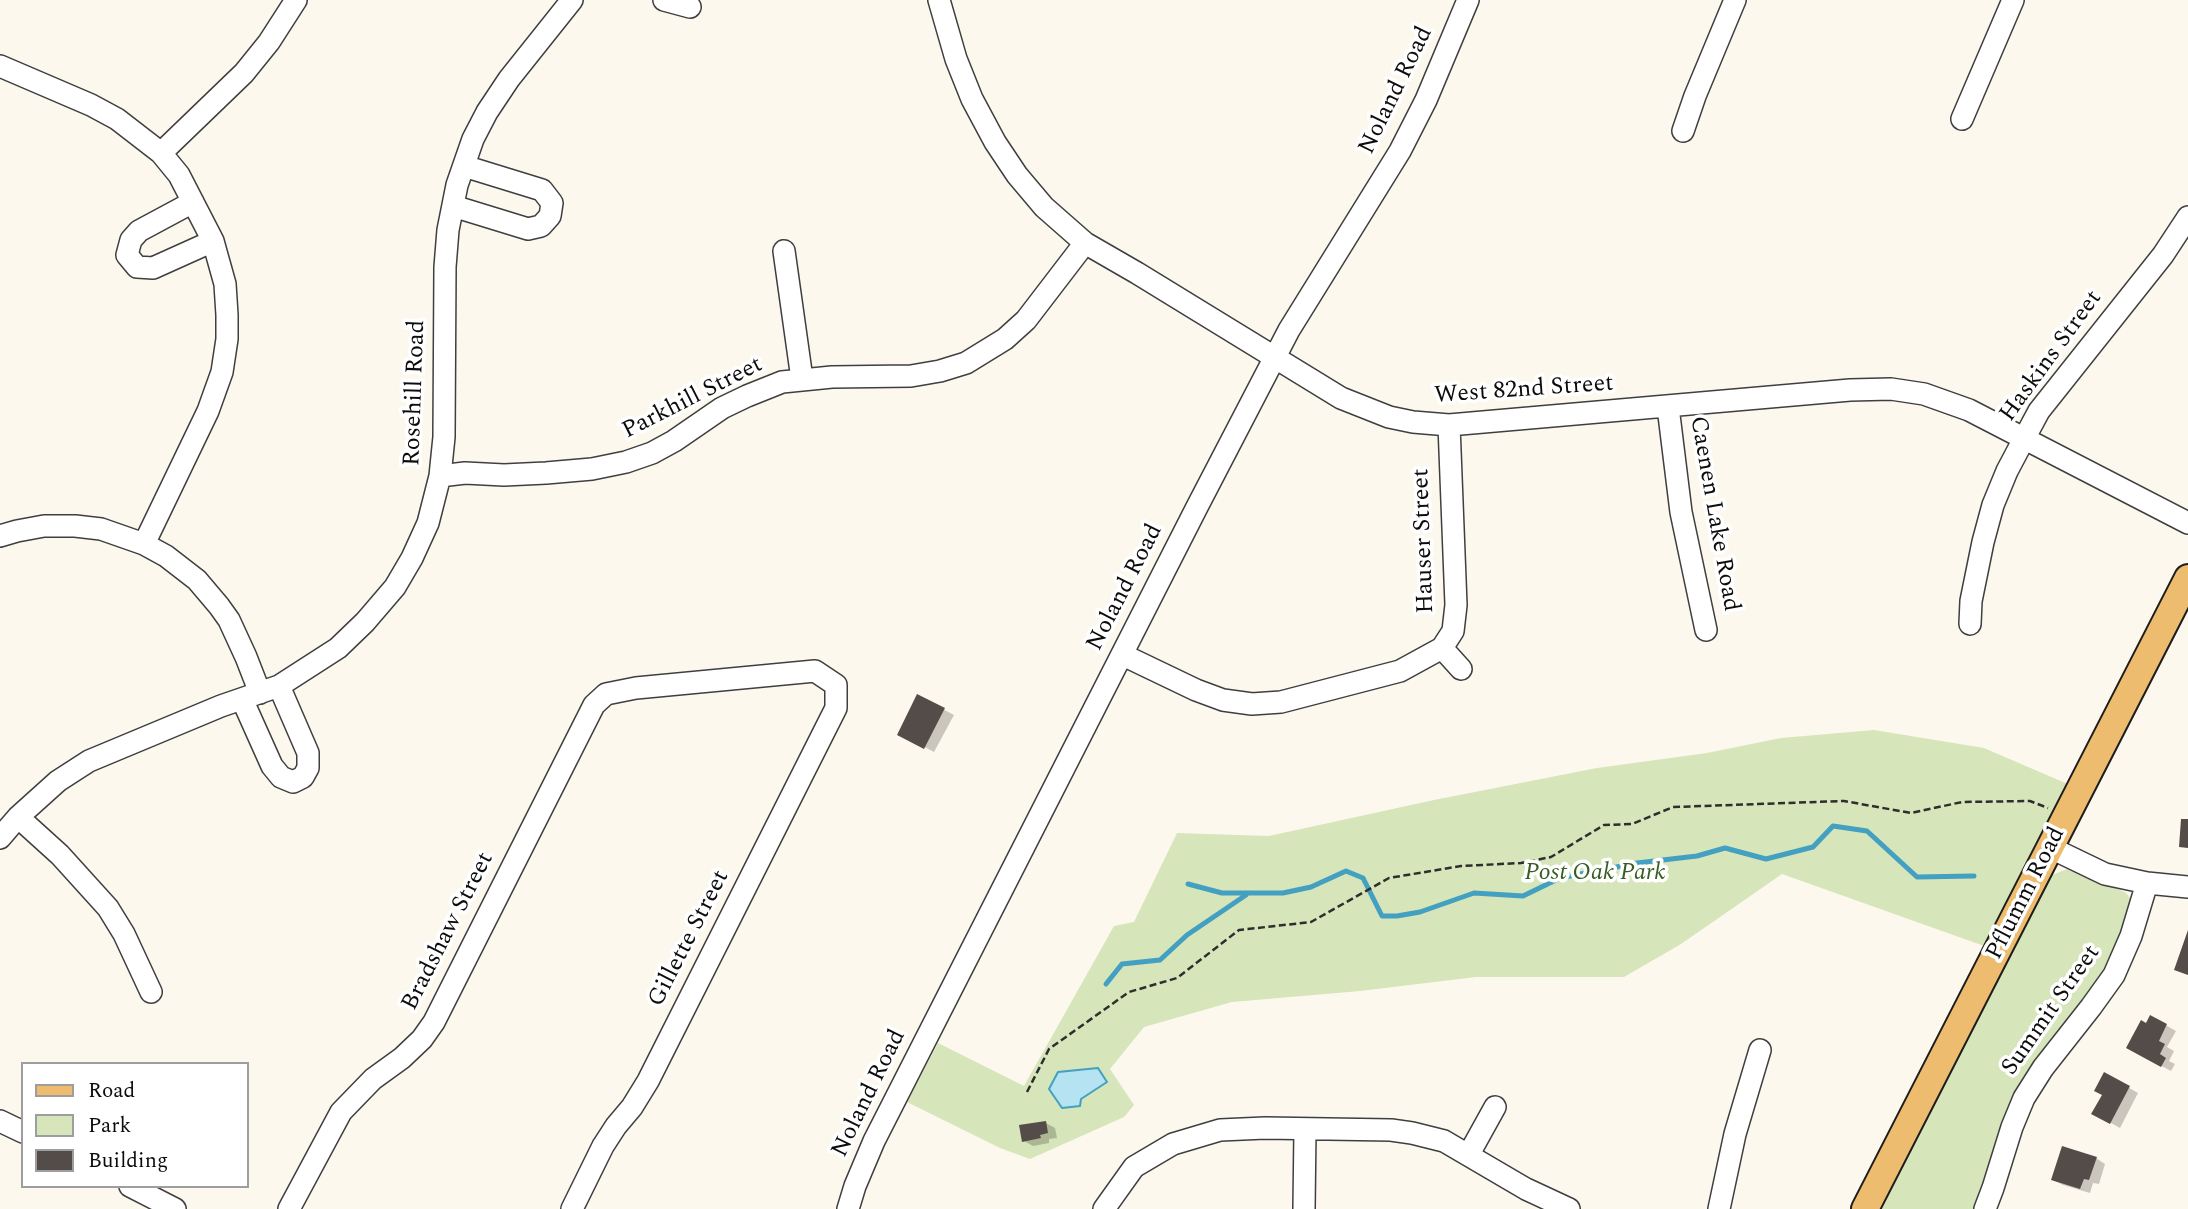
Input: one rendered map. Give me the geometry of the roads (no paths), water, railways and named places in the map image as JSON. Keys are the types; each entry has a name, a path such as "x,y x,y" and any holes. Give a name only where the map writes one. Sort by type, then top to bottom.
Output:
{"main road":[{"name":"Pflumm Road","path":"1864,1209 2188,578"}],"street":[{"path":"162,153 244,74 296,0"},
{"name":"Rosehill Road","path":"0,838 18,817 58,781 89,761 121,746 261,693 338,648 395,587 428,523 440,476 444,437 445,267 448,230 464,166 473,139 487,112 509,79 572,0"},
{"path":"664,0 690,7"},
{"name":"West 82nd Street","path":"939,0 956,59 972,99 995,142 1017,175 1044,207 1085,243 1341,398 1389,417 1449,425 1850,390 1891,389 1944,399 2188,523"},
{"name":"Noland Road","path":"848,1209 874,1141 1274,357 1400,151 1426,100 1468,0"},
{"path":"1683,131 1735,0"},
{"path":"1962,119 2013,0"},
{"path":"0,66 91,105 117,120 162,153 179,175 213,241 225,284 227,340 222,372 208,411 144,544"},
{"path":"453,206 528,229 541,226 550,216 552,203 542,190 464,166"},
{"path":"193,202 139,231 131,240 127,255 137,267 153,268 213,241"},
{"name":"Haskins Street","path":"1970,624 1971,601 1983,542 1998,494 2025,438 2046,402 2163,256 2188,217"},
{"name":"Parkhill Street","path":"440,476 465,473 546,473 592,469 626,462 652,453 674,441 722,408 782,382 911,376 966,363 1005,340 1026,320 1085,243"},
{"path":"784,251 802,379"},
{"name":"Caenen Lake Road","path":"1668,407 1681,512 1706,630"},
{"name":"Hauser Street","path":"1123,654 1196,690 1223,700 1252,704 1281,702 1400,671 1442,648 1453,631 1456,605 1449,425"},
{"path":"0,536 44,526 75,526 101,529 144,544 184,569 219,606 241,645 261,693"},
{"path":"1442,648 1461,669"},
{"name":"Bradshaw Street","path":"289,1209 341,1112 373,1079 422,1039 434,1021 594,705 606,694 636,688 814,671 836,685"},
{"name":"Gillette Street","path":"572,1209 603,1146 648,1081 815,752 836,708 836,685"},
{"path":"18,817 60,855 108,908 124,934 150,992"},
{"path":"2051,848 2105,874 2147,883 2188,887"},
{"name":"Summit Street","path":"1985,1209 2024,1098 2049,1059 2114,975 2131,936 2147,883"},
{"path":"1719,1209 1735,1134 1760,1050"},
{"path":"1469,1154 1495,1107"},
{"path":"0,1121 21,1131"},
{"path":"1104,1209 1134,1167 1173,1144 1220,1130 1265,1128 1391,1130 1444,1141 1526,1189 1569,1209"},
{"path":"1304,1209 1305,1129"},
{"path":"134,1188 175,1209"}],"water":[{"path":"1098,1068 1107,1082 1081,1099 1080,1106 1062,1108 1049,1089 1058,1072"}],"waterway":[{"path":"1188,884 1222,893 1283,893 1311,887 1346,871 1363,878 1382,916 1397,916 1420,912 1474,893 1523,896 1560,878 1637,863 1697,856 1725,848 1766,859 1813,847 1833,826 1867,831 1917,877 1974,876"},
{"path":"1106,984 1122,964 1160,960 1187,935 1246,895"}],"park label":[{"name":"Post Oak Park","path":"1595,874"}]}
